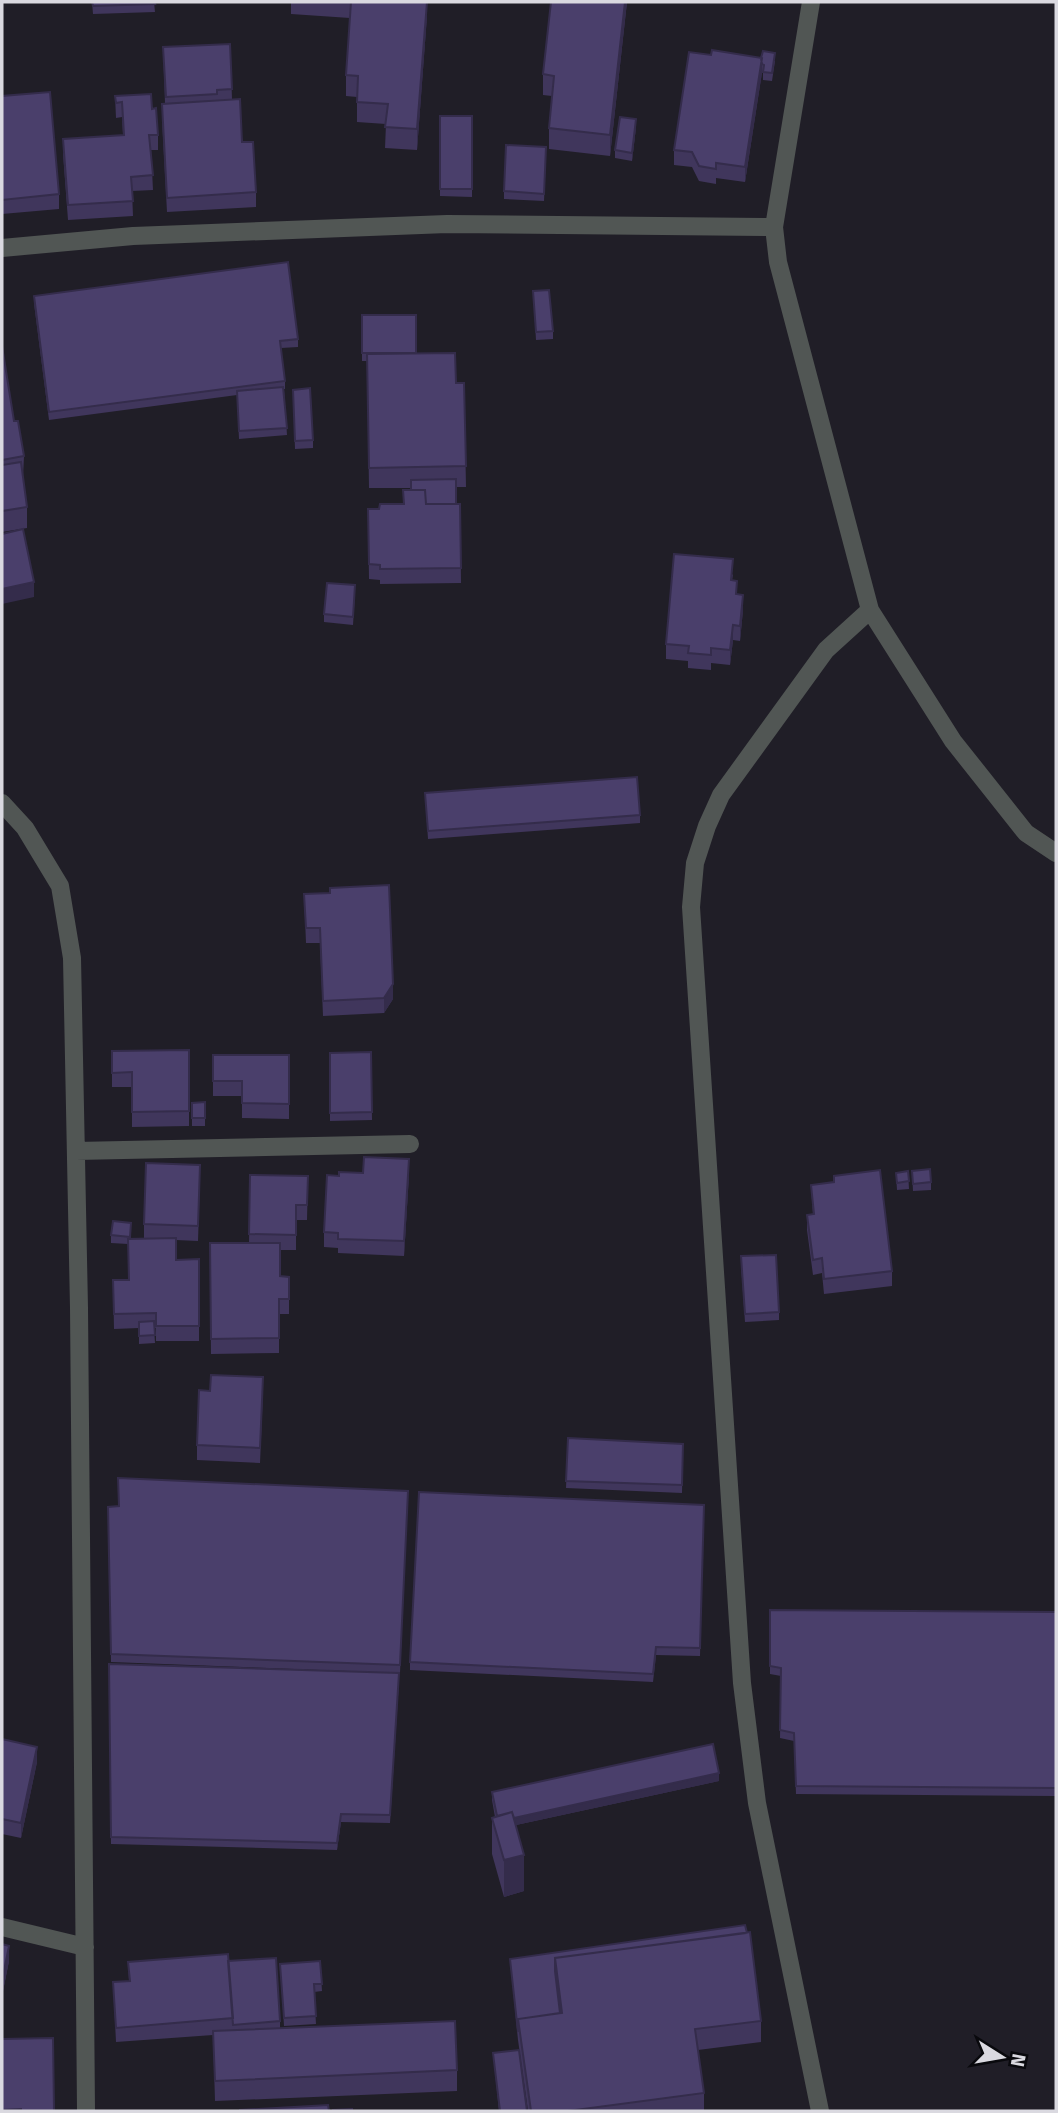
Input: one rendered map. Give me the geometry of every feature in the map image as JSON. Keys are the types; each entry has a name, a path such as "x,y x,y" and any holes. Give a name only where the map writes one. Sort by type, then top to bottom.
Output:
{"street":[{"path":"811,2 774,227 778,261 870,610 953,741 1026,833 1056,853"},
{"path":"2,248 133,236 434,224 774,227"},
{"path":"820,2111 757,1803 742,1683 691,907 695,863 706,825 721,794 826,650 870,610"},
{"path":"2,803 25,828 60,886 72,958 86,2111"},
{"path":"76,1151 410,1144"},
{"path":"2,1927 85,1947"}],"building":[{"path":"92,2 154,2 155,4 93,6"},
{"path":"351,2 427,2 417,129 385,127 388,104 357,102 358,76 346,75"},
{"path":"551,2 625,2 610,135 549,128 554,76 543,74"},
{"path":"230,44 232,89 217,90 217,94 166,97 163,47"},
{"path":"712,50 762,58 745,167 716,163 716,169 699,166 692,152 674,150 689,52 711,55"},
{"path":"763,51 775,53 772,73 763,72"},
{"path":"50,92 59,194 2,200 2,96"},
{"path":"151,94 152,109 156,108 158,135 149,135 153,175 131,177 133,201 68,205 63,139 124,135 122,102 116,103 115,96"},
{"path":"240,99 242,142 253,142 256,192 167,198 162,104"},
{"path":"440,116 472,116 472,189 440,189"},
{"path":"620,117 636,119 632,153 615,150"},
{"path":"506,145 546,147 544,194 504,191"},
{"path":"288,262 298,339 280,341 285,381 49,412 34,296"},
{"path":"549,290 553,331 536,332 533,291"},
{"path":"362,315 416,315 416,353 362,353"},
{"path":"2,346 14,421 18,421 24,456 2,460"},
{"path":"455,353 456,383 464,383 466,466 369,468 367,354"},
{"path":"283,387 287,428 239,431 237,391"},
{"path":"310,388 313,440 295,441 293,390"},
{"path":"21,462 27,507 2,511 2,465"},
{"path":"456,479 456,504 426,504 425,490 411,490 411,480"},
{"path":"403,490 425,490 426,504 460,504 461,568 380,569 380,565 369,564 368,509 379,509 380,504 404,504"},
{"path":"23,529 34,582 2,589 2,534"},
{"path":"674,554 733,559 731,580 737,581 736,594 743,595 740,626 733,625 730,650 711,648 711,655 688,653 689,646 666,644"},
{"path":"327,583 355,585 353,617 324,614"},
{"path":"637,777 640,815 428,831 425,793"},
{"path":"389,885 393,984 384,998 323,1001 320,928 306,928 304,894 330,893 330,888"},
{"path":"189,1050 189,1111 132,1112 132,1072 112,1073 112,1051"},
{"path":"371,1052 372,1112 330,1113 330,1053"},
{"path":"213,1055 289,1055 289,1104 242,1103 242,1081 213,1081"},
{"path":"205,1102 205,1118 192,1118 192,1103"},
{"path":"364,1157 409,1159 404,1241 338,1239 338,1233 324,1232 327,1175 339,1176 339,1172 363,1173"},
{"path":"146,1163 200,1165 198,1226 144,1224"},
{"path":"930,1169 931,1182 913,1184 912,1171"},
{"path":"880,1170 892,1271 824,1279 822,1258 813,1260 807,1215 814,1214 811,1185 834,1182 834,1176"},
{"path":"908,1171 909,1181 897,1183 896,1173"},
{"path":"250,1175 308,1176 307,1205 296,1205 296,1235 249,1234"},
{"path":"113,1221 131,1223 130,1237 111,1235"},
{"path":"176,1238 176,1260 199,1259 199,1326 156,1326 156,1313 114,1314 113,1280 129,1280 128,1239"},
{"path":"210,1243 280,1243 280,1276 289,1277 289,1299 279,1299 279,1338 211,1339"},
{"path":"776,1255 779,1312 745,1314 741,1256"},
{"path":"154,1321 155,1335 139,1336 139,1322"},
{"path":"211,1375 263,1377 260,1448 197,1445 199,1390 210,1391"},
{"path":"568,1438 683,1444 682,1485 566,1481"},
{"path":"118,1478 408,1491 400,1665 111,1654 108,1507 119,1506"},
{"path":"419,1492 704,1505 700,1648 656,1647 653,1674 410,1662"},
{"path":"770,1610 1056,1612 1056,1788 796,1786 794,1733 780,1730 781,1668 770,1666"},
{"path":"109,1664 399,1673 390,1815 341,1814 337,1843 111,1837"},
{"path":"2,1739 37,1747 21,1823 2,1819"},
{"path":"713,1744 719,1773 514,1818 512,1812 497,1816 492,1792"},
{"path":"512,1812 524,1855 504,1860 492,1818"},
{"path":"745,1925 747,1933 555,1958 560,2013 518,2019 518,2032 510,1959"},
{"path":"750,1932 761,2021 695,2029 704,2093 568,2111 531,2111 518,2019 562,2013 555,1958"},
{"path":"2,1944 9,1946 3,1976 2,1976"},
{"path":"228,1954 233,2018 116,2028 113,1982 130,1981 128,1962"},
{"path":"276,1958 280,2021 233,2025 228,1961"},
{"path":"320,1961 322,1984 314,1984 316,2016 284,2018 280,1964"},
{"path":"455,2021 457,2070 215,2081 213,2031"},
{"path":"53,2038 54,2111 2,2110 2,2039"},
{"path":"519,2050 527,2111 500,2111 493,2053"},
{"path":"328,2105 329,2111 240,2111 240,2110"}]}
